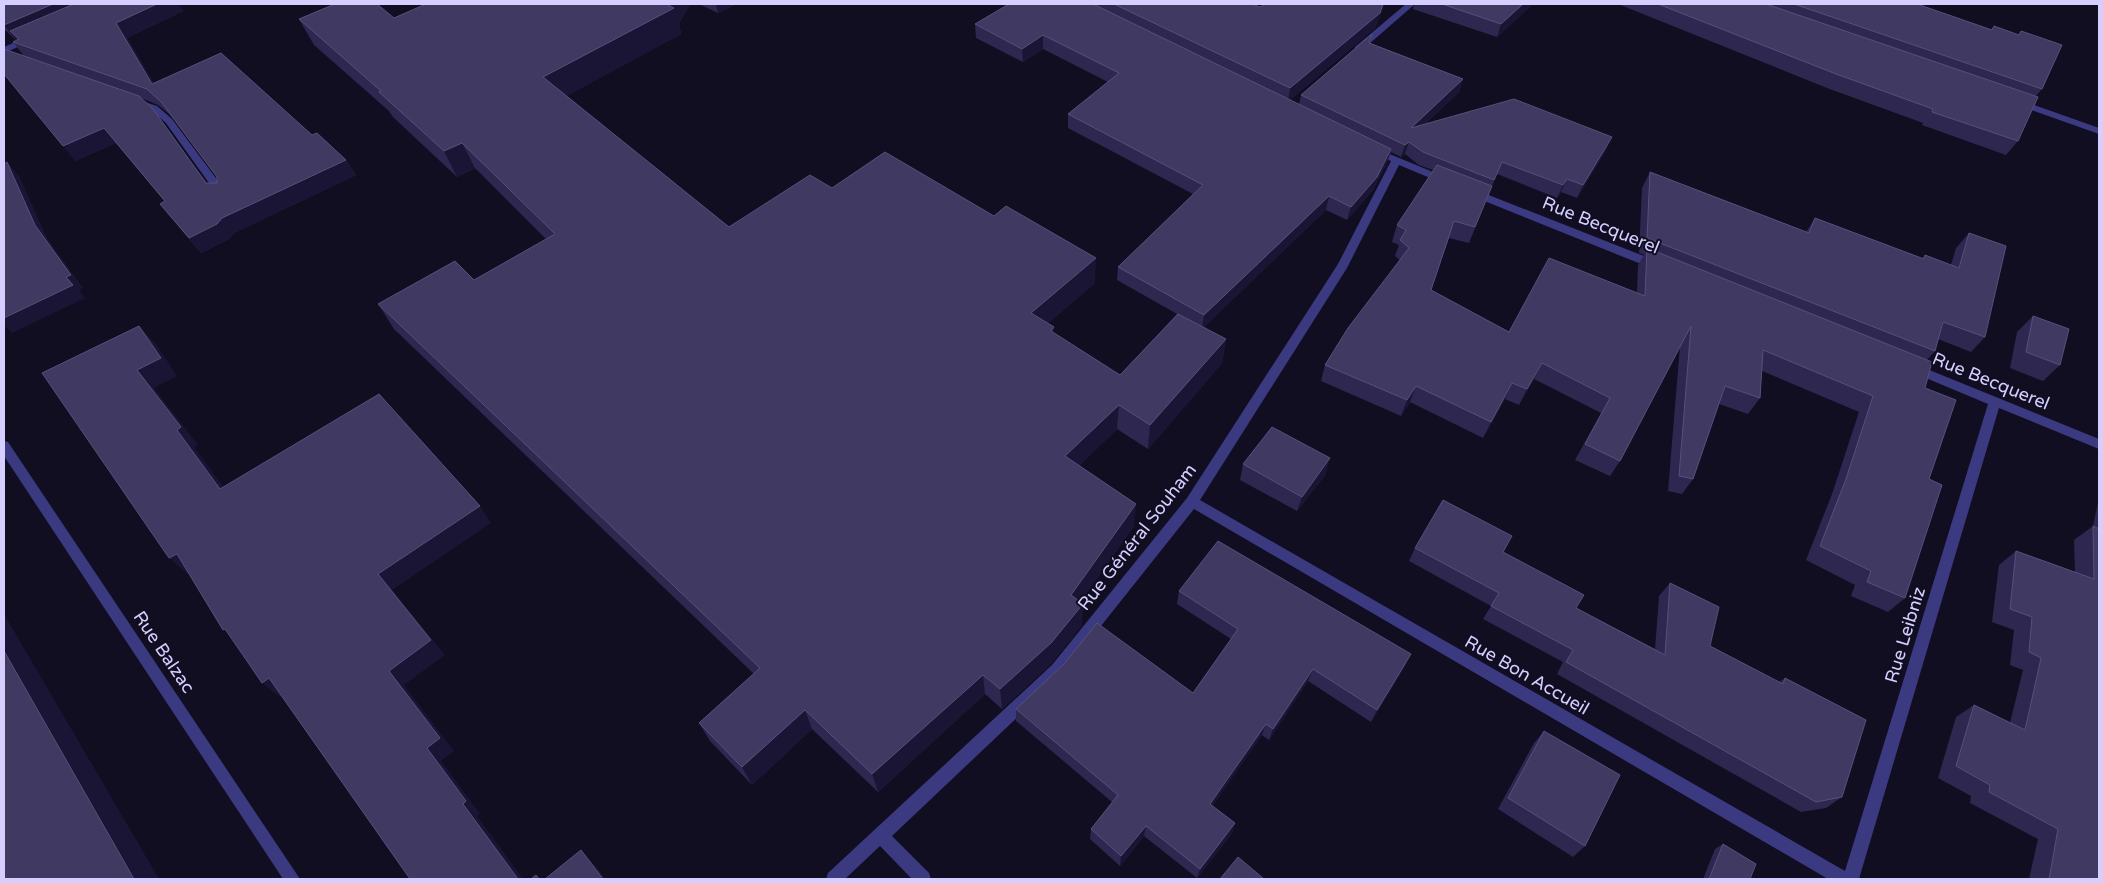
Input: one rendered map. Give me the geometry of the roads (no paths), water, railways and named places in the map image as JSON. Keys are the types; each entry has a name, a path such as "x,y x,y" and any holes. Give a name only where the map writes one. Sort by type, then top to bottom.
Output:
{"street":[{"path":"1353,54 1411,4"},
{"path":"4,50 39,34"},
{"path":"2003,97 2099,131"},
{"path":"125,98 154,108 168,121 223,195"},
{"name":"Rue Becquerel","path":"1369,148 1396,161 1667,270"},
{"name":"Rue Général Souham","path":"834,879 1056,670 1192,502 1343,265 1396,161"},
{"name":"Rue Becquerel","path":"1904,364 2099,444"},
{"name":"Rue Leibniz","path":"1851,879 1995,401"},
{"name":"Rue Balzac","path":"4,449 292,879"},
{"name":"Rue Bon Accueil","path":"1192,502 1842,879"},
{"path":"881,836 923,879"}]}
